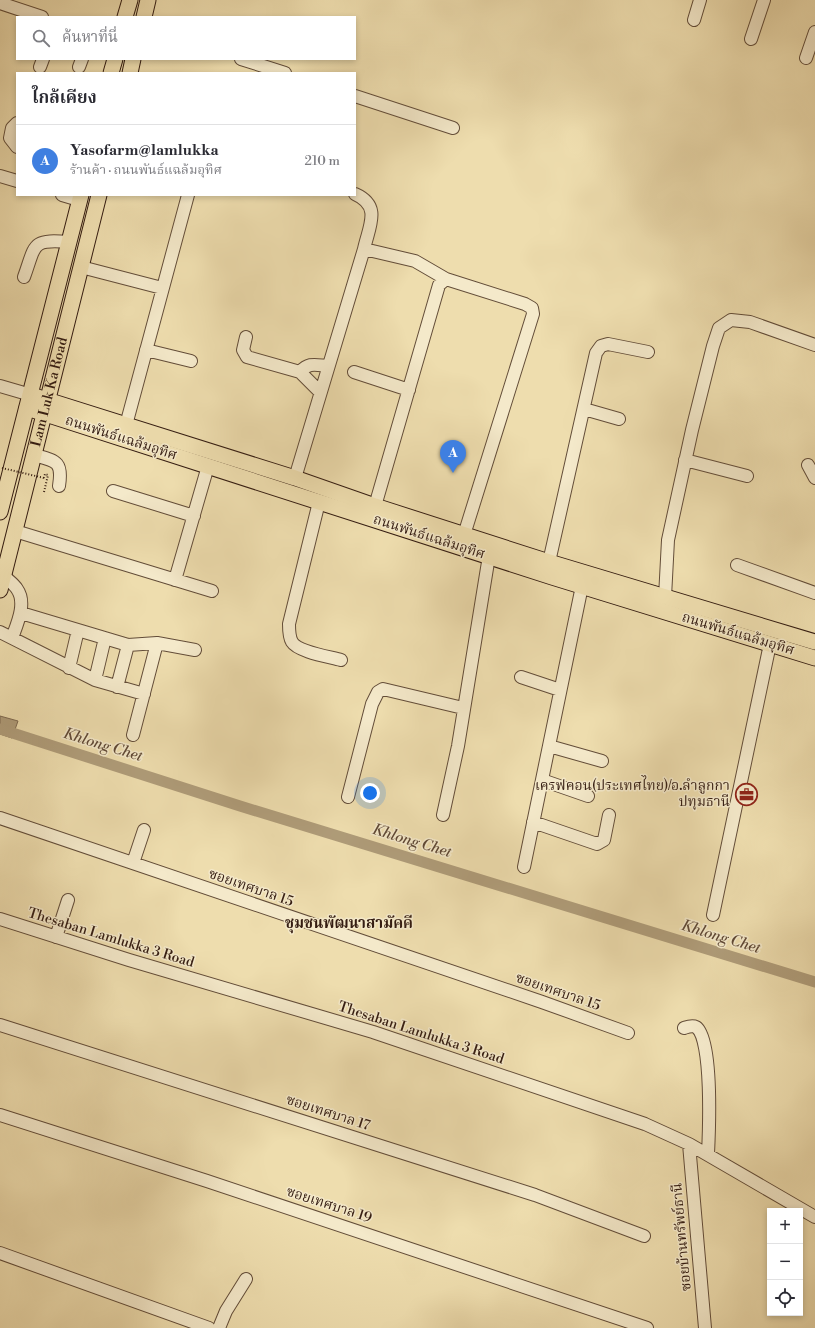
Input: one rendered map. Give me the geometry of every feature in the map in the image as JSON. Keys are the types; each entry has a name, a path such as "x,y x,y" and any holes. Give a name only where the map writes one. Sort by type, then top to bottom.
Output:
{"main road":[{"path":"125,16 130,0"},
{"path":"144,16 148,0"},
{"path":"111,72 115,60"},
{"path":"130,72 133,60"},
{"name":"Lam Luk Ka Road","path":"2,583 99,196"},
{"name":"Lam Luk Ka Road","path":"0,512 80,198"},
{"path":"29,401 47,407"},
{"name":"ถนนพันธ์แฉล้มอุทิศ","path":"47,407 126,425 295,478 375,506 549,562 815,642"},
{"name":"ถนนพันธ์แฉล้มอุทิศ","path":"47,407 208,466 582,586 815,658"}],"street":[{"path":"694,20 700,0"},
{"path":"751,39 764,0"},
{"path":"0,3 39,16"},
{"path":"806,58 815,32"},
{"path":"244,60 282,72"},
{"path":"356,96 453,128"},
{"path":"16,124 12,128 10,138 16,146"},
{"path":"0,176 16,181"},
{"path":"295,478 364,249 372,216 370,204 365,198 356,194"},
{"path":"68,196 80,198"},
{"path":"126,425 188,196"},
{"path":"24,277 35,248 40,242 46,240 69,242"},
{"path":"364,249 415,261 446,279 524,304 532,308 534,314 464,535"},
{"path":"81,267 162,288"},
{"path":"375,506 440,285 446,279"},
{"path":"665,597 668,540 685,460 713,346 719,328 731,320 750,322 815,345"},
{"path":"246,337 243,350 247,357 300,372 320,392"},
{"path":"549,562 596,352 601,346 608,344 648,352"},
{"path":"146,350 191,361"},
{"path":"300,372 306,366 312,364 328,366"},
{"path":"354,372 409,390"},
{"path":"0,386 29,401"},
{"path":"584,409 620,419"},
{"path":"34,455 54,461 59,465 61,473 59,486"},
{"path":"685,460 747,476"},
{"path":"808,465 815,478"},
{"path":"175,580 208,466"},
{"path":"113,491 194,516"},
{"path":"319,502 289,624 290,636 293,644 303,650 342,660"},
{"path":"15,531 212,591"},
{"path":"443,815 458,746 489,556"},
{"path":"737,565 815,592"},
{"path":"2,583 18,590 20,598 21,613 12,638"},
{"path":"524,867 582,586"},
{"path":"21,613 128,645 157,643 195,650"},
{"path":"69,668 78,630"},
{"path":"0,632 95,680 144,694"},
{"path":"95,680 105,638"},
{"path":"132,735 157,643"},
{"path":"713,915 770,644"},
{"path":"117,687 128,645"},
{"path":"521,677 560,690"},
{"path":"348,797 372,704 378,692 383,689 463,708"},
{"path":"549,746 602,761"},
{"path":"542,780 588,796"},
{"path":"533,822 597,844 604,840 609,815"},
{"name":"ซอยเทศบาล 15","path":"0,818 542,1002 628,1033"},
{"path":"133,863 144,830"},
{"path":"56,937 68,900"},
{"name":"Thesaban Lamlukka 3 Road","path":"0,919 129,960 373,1032 645,1124 708,1154 815,1217"},
{"name":"ซอยเทศบาล 17","path":"0,1025 535,1196 644,1236"},
{"path":"684,1028 692,1026 696,1028 702,1036 706,1048 710,1129 708,1154"},
{"name":"ซอยเทศบาล 19","path":"0,1115 229,1188 647,1328"},
{"name":"ซอยบ้านทรัพย์ธานี","path":"689,1144 705,1328"},
{"path":"0,1253 209,1328"},
{"path":"219,1328 226,1311 246,1279"}],"path":[{"path":"2,468 44,478 45,474 48,475 44,492"}],"shaded area":[{"path":"0,716 18,721 12,738 0,734"}],"waterway":[{"name":"Khlong Chet","path":"0,729 240,806 815,982"}],"place":[{"name":"Yasofarm@lamlukka","path":"453,473"},
{"name":"เครฟคอน(ประเทศไทย)/อ.ลำลูกกา ปทุมธานี","path":"746,794"}],"district":[{"name":"ชุมชนพัฒนาสามัคคี","path":"349,923"}]}
